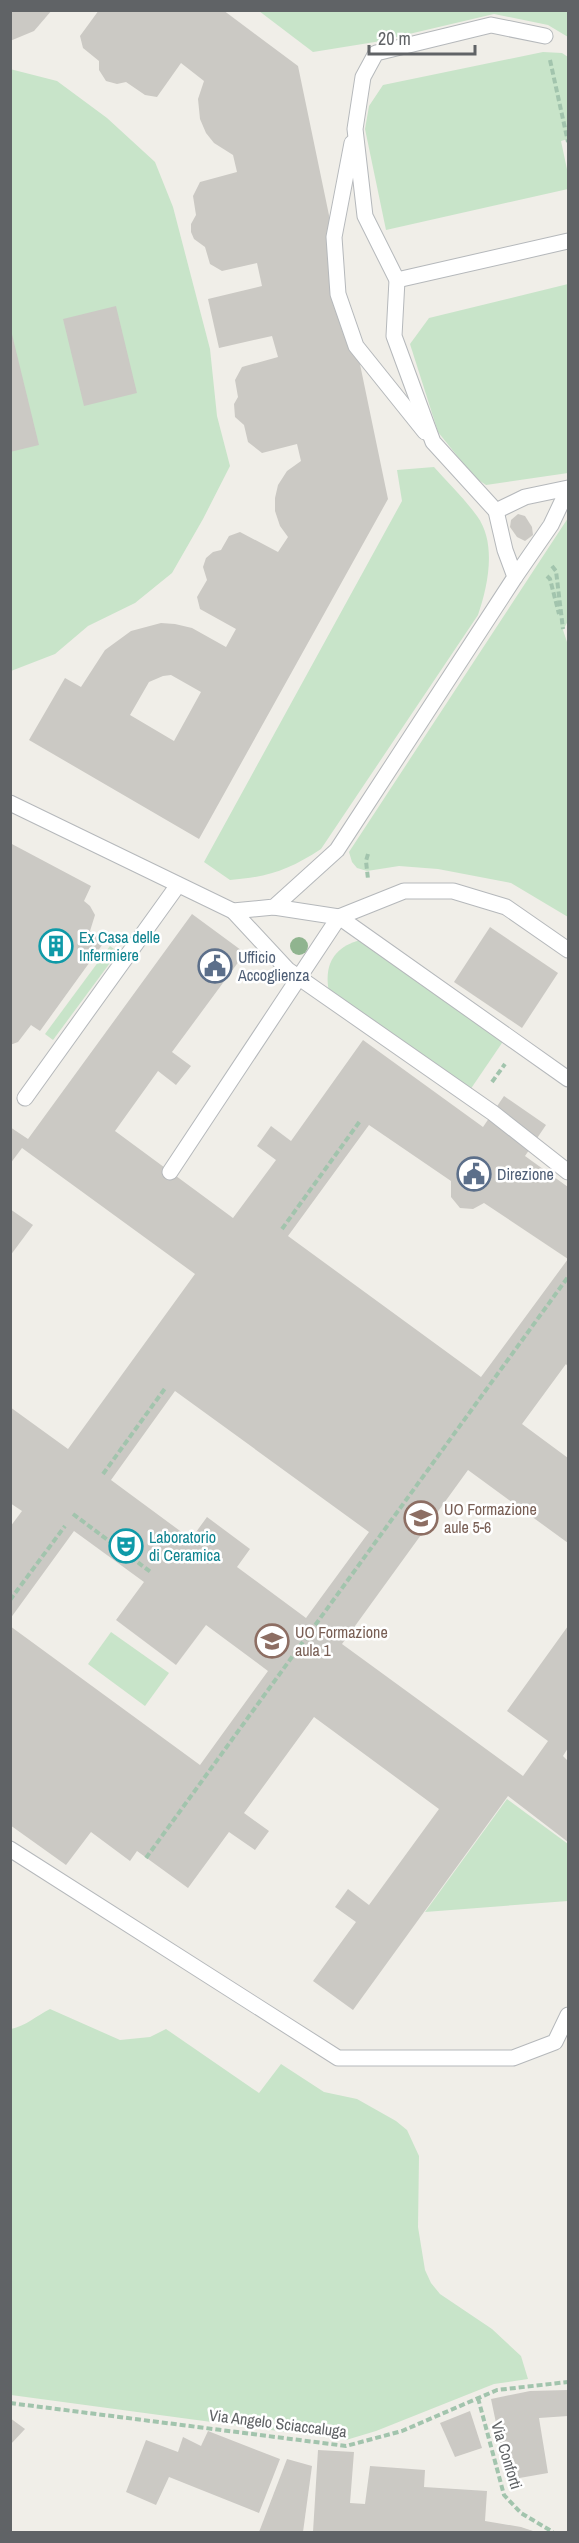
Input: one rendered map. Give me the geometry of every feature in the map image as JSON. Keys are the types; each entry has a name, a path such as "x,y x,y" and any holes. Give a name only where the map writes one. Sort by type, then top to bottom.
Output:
{"lane":[{"path":"515,577 505,550 496,511 433,442 356,346 338,294 334,237 363,77 376,53 491,25 544,36"},
{"path":"355,129 365,216 397,280 394,336 433,442"},
{"path":"397,280 568,241"},
{"path":"496,511 525,497 568,489"},
{"path":"274,908 337,850 550,525 568,489"},
{"path":"10,803 234,911 288,970 478,1103 568,1172"},
{"path":"25,1098 178,885"},
{"path":"170,1172 339,917 404,891 453,891 506,907 568,950"},
{"path":"234,911 274,908 339,917 568,1078"},
{"path":"10,1849 338,2058 513,2058 555,2042 568,2015"}],"path":[{"path":"544,36 568,142"},
{"path":"550,579 563,629"},
{"path":"478,1103 518,1043"},
{"path":"282,1228 360,1120"},
{"path":"146,1858 568,1277"},
{"path":"103,1474 166,1387"},
{"path":"73,1514 152,1573"},
{"path":"10,1600 65,1526"},
{"name":"Via Angelo Sciaccaluga","path":"10,2403 346,2446 402,2430 497,2390 568,2382"},
{"name":"Via Conforti","path":"478,2398 504,2495 521,2513 553,2532"}],"green space":[{"path":"259,11 568,11 568,37 548,25 494,14 375,42 313,52"},
{"path":"543,52 562,53 568,57 568,139 561,141 568,174 568,189 386,230 365,129 369,106 383,85"},
{"path":"10,69 57,81 107,118 155,162 173,207 210,349 217,416 230,466 172,573 135,603 88,626 55,654 11,671"},
{"path":"568,284 568,473 486,485 474,477 438,432 410,344 429,318"},
{"path":"434,467 477,516 487,539 489,565 478,615 321,849 278,871 256,877 230,880 204,862 402,501 397,470"},
{"path":"568,518 568,621 563,630 568,645 568,917 511,883 438,869 399,866 367,871 357,868 349,852"},
{"path":"357,941 365,941 504,1040 470,1090 329,992 328,975 332,960 341,949"},
{"path":"110,946 118,952 53,1040 45,1034"},
{"path":"111,1632 169,1673 145,1706 88,1664"},
{"path":"507,1799 568,1844 568,1901 425,1912"},
{"path":"50,2009 120,2040 150,2037 166,2029 259,2093 281,2064 324,2092 357,2099 396,2121 407,2130 419,2156 418,2227 425,2270 431,2283 440,2294 492,2329 521,2356 528,2379 494,2384 376,2431 346,2440 11,2395 11,2029"}],"building":[{"path":"10,10 52,10 34,31 10,41"},
{"path":"99,10 223,10 298,66 388,499 199,839 29,740 65,678 81,687 105,650 131,631 161,623 175,624 192,628 226,647 236,629 200,609 197,597 207,580 203,567 206,558 213,552 221,550 229,536 240,532 278,552 288,537 280,526 275,511 278,485 287,471 301,461 297,444 262,453 248,442 244,425 235,417 234,404 238,397 235,380 242,367 278,357 272,336 219,348 208,299 262,286 257,263 222,271 210,264 205,247 194,239 191,232 191,224 196,215 193,196 200,182 237,172 233,155 214,143 206,133 200,119 198,99 204,81 181,63 157,97 145,95 126,82 117,84 106,81 99,70 99,61 83,48 80,36","holes":["171,675 201,692 174,741 130,715 149,682 163,676"]},
{"path":"116,306 137,393 84,406 63,319"},
{"path":"10,326 39,445 10,452"},
{"path":"518,514 525,516 532,527 533,535 525,541 517,537 510,527 511,520"},
{"name":"Ex Casa delle Infermiere","path":"10,843 91,886 84,901 95,915 90,931 105,941 40,1031 31,1025 18,1042 10,1045"},
{"path":"192,914 245,953 172,1052 191,1066 176,1085 158,1071 115,1131 233,1218 276,1160 257,1146 271,1126 291,1141 363,1040 483,1127 504,1096 546,1125 525,1156 568,1187 568,1259 568,1367 566,1364 522,1424 568,1458 568,1543 468,1470 342,1644 523,1776 548,1741 507,1711 568,1626 568,1748 563,1756 568,1761 568,1842 508,1796 353,2010 313,1981 356,1922 335,1907 348,1889 369,1905 439,1809 314,1717 244,1813 269,1831 255,1850 229,1832 188,1888 137,1851 130,1861 91,1832 66,1865 10,1825 10,1626 200,1765 268,1671 206,1625 176,1665 116,1620 144,1582 74,1531 10,1619 10,1527 22,1511 10,1503 10,1407 68,1449 195,1274 22,1148 10,1164 10,1127 28,1139","holes":["369,1125 451,1181 451,1197 460,1208 473,1209 484,1203 568,1259 481,1377 288,1236","175,1391 369,1532 306,1618 237,1567 250,1549 207,1517 191,1539 111,1480"]},
{"path":"490,927 558,973 522,1028 454,982"},
{"path":"10,1209 33,1225 10,1256"},
{"path":"568,2390 568,2416 539,2418 548,2473 508,2480 491,2399 530,2391"},
{"path":"470,2411 482,2448 455,2457 440,2423"},
{"path":"10,2418 25,2429 10,2445"},
{"path":"208,2431 280,2459 259,2513 169,2477 156,2505 126,2492 146,2440 178,2452 183,2437 201,2446"},
{"path":"318,2450 354,2452 350,2503 365,2504 370,2466 425,2470 424,2487 487,2491 485,2521 536,2532 313,2532"},
{"path":"287,2459 312,2466 303,2532 259,2532"}],"place":[{"name":"Ex Casa delle Infermiere","path":"56,946"},
{"name":"Ufficio Accoglienza","path":"215,966"},
{"name":"Direzione","path":"474,1174"},
{"name":"UO Formazione aule 5-6","path":"421,1518"},
{"name":"Laboratorio di Ceramica","path":"126,1546"},
{"name":"UO Formazione aula 1","path":"272,1641"}]}
